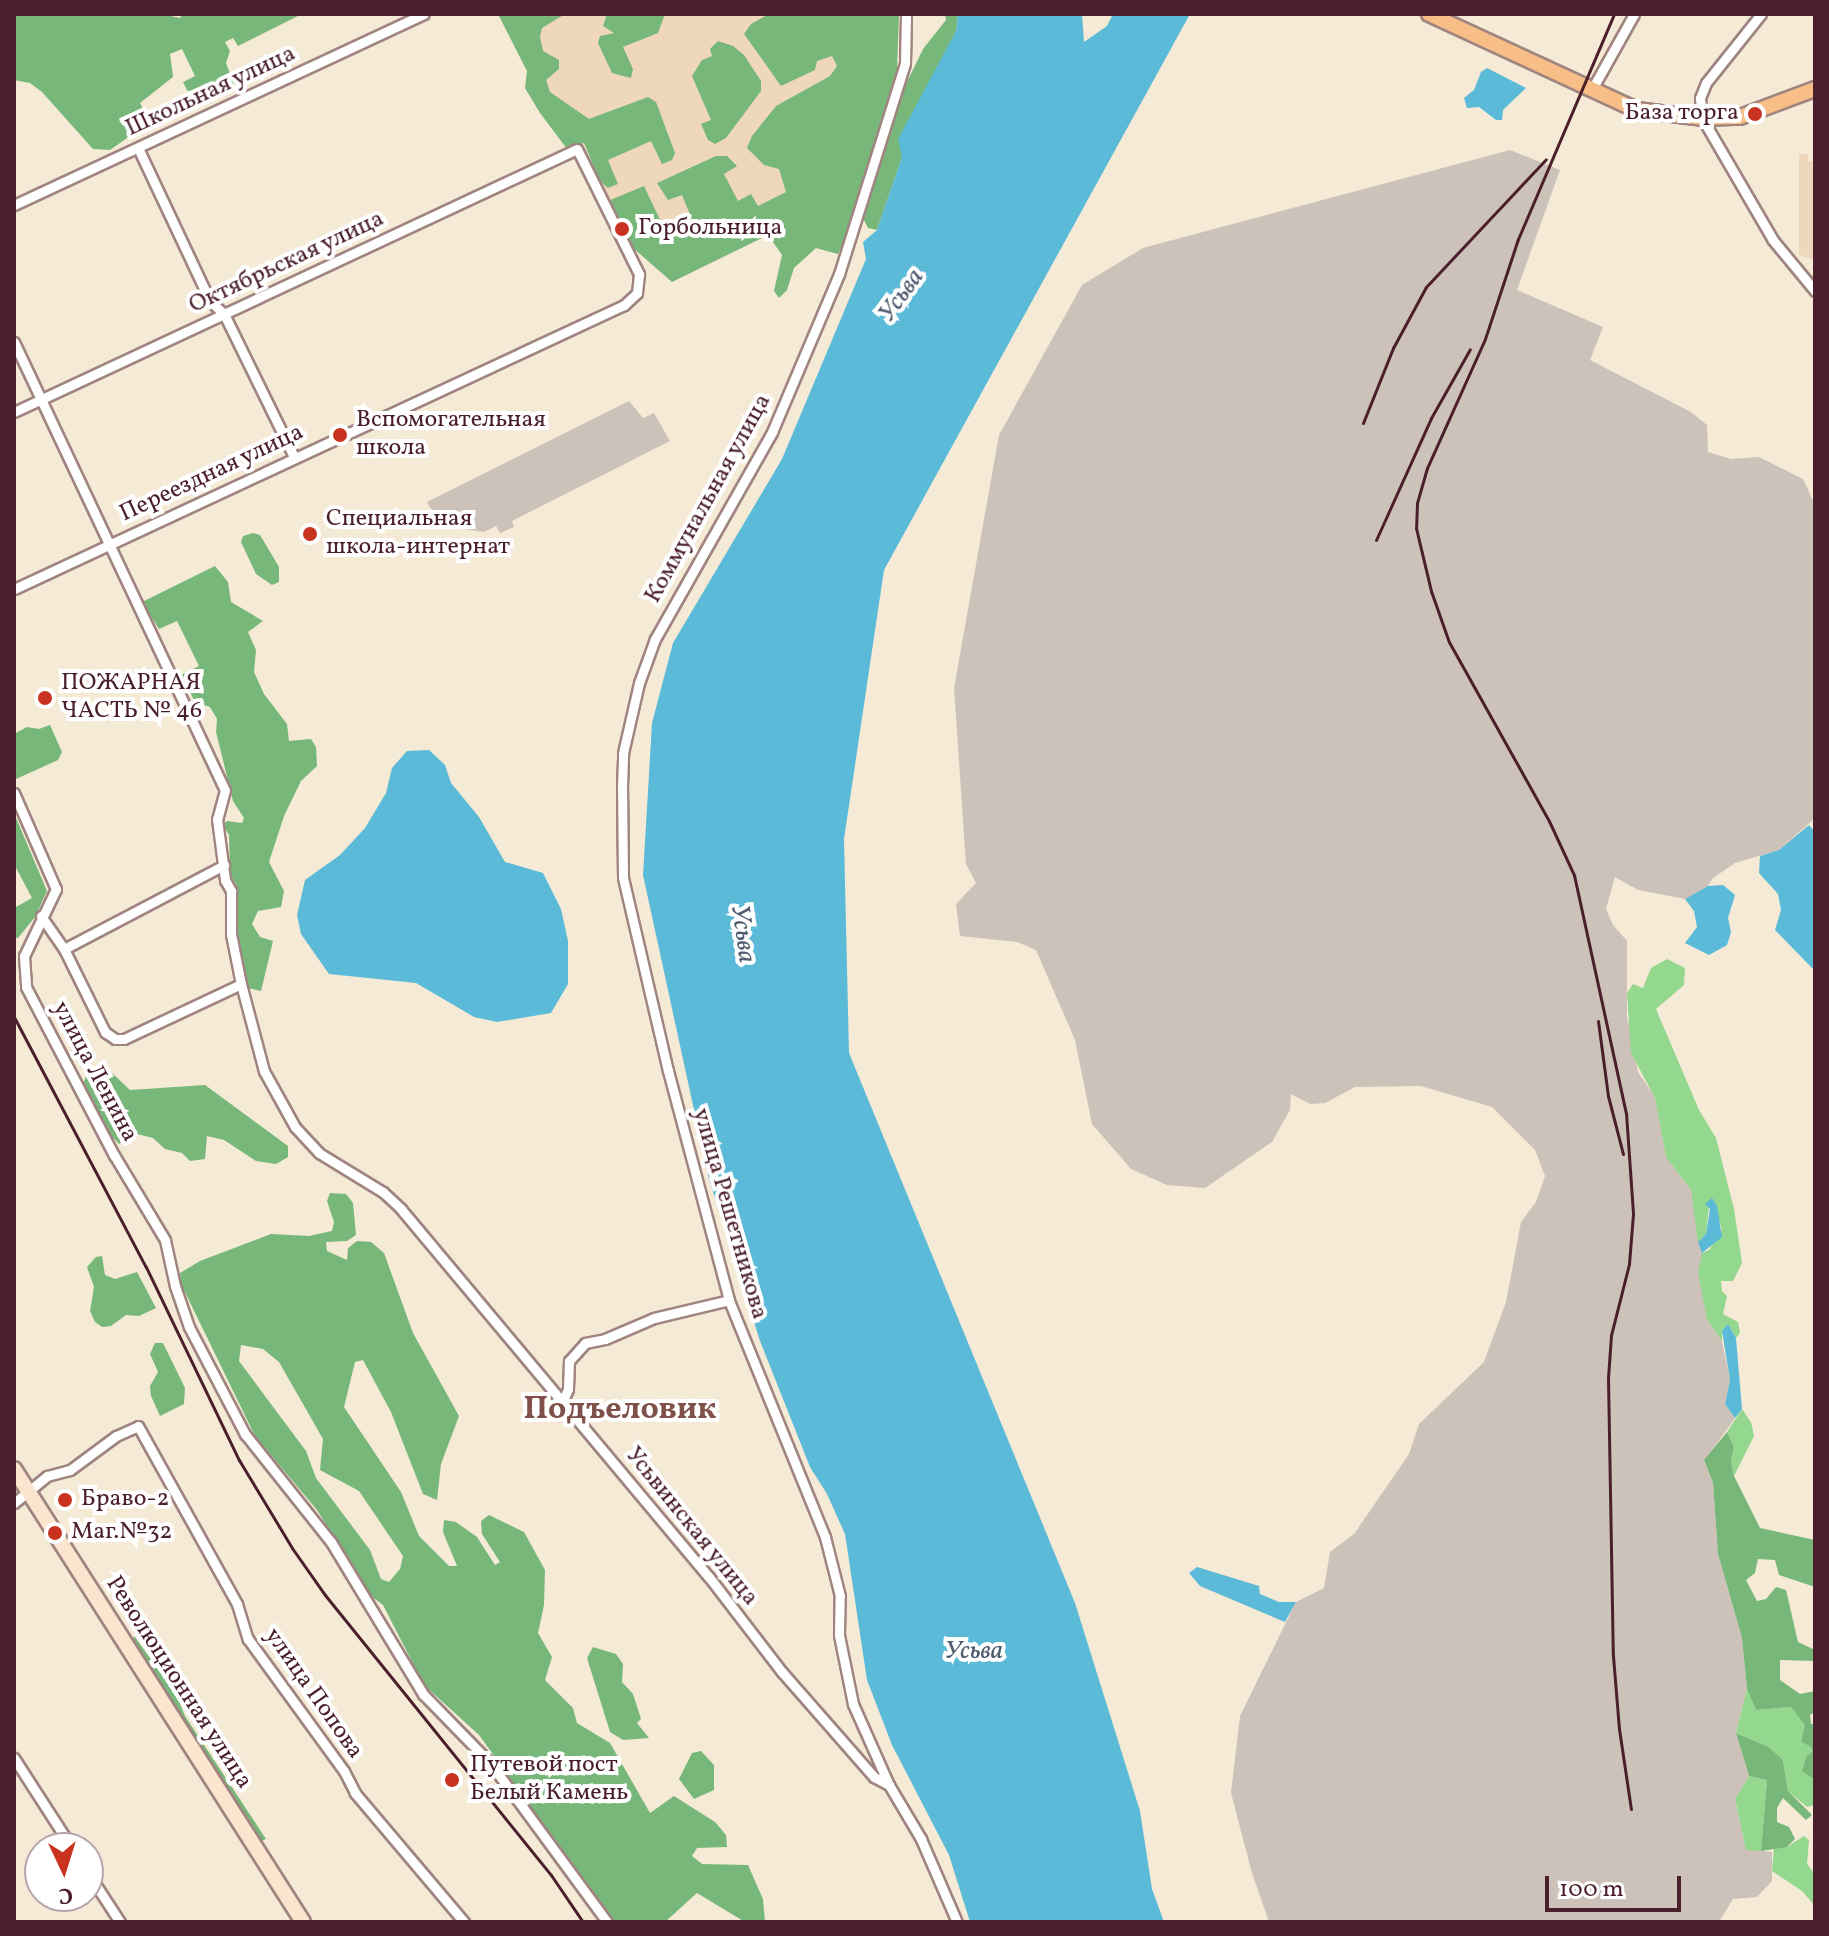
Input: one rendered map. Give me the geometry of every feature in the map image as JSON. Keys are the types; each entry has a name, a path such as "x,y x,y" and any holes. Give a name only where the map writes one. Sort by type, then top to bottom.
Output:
{"main road":[{"path":"1429,14 1637,110 1702,118 1740,117 1812,88"}],"street":[{"name":"Школьная улица","path":"14,205 424,14"},
{"name":"Коммунальная улица","path":"639,683 655,639 772,432 839,274 905,63 906,14"},
{"path":"1591,91 1634,14"},
{"path":"1761,14 1706,83 1700,98 1702,118 1773,240 1815,291"},
{"path":"138,148 210,301 224,314 294,457"},
{"name":"Октябрьская улица","path":"14,412 577,149 639,274 639,288"},
{"name":"Переездная улица","path":"14,589 624,305 639,288"},
{"name":"Усьвинская улица","path":"14,342 225,790 217,819 225,880 231,891 231,934 241,984 264,1071 295,1127 319,1153 383,1192 401,1209 523,1350 810,1705 874,1777 889,1785 921,1839 957,1922"},
{"name":"улица Решетникова","path":"639,683 623,753 623,878 668,1071 729,1300 825,1537 840,1596 839,1635 853,1704 889,1785"},
{"name":"улица Ленина","path":"14,793 56,889 24,956 26,987 114,1155 165,1240 175,1286 189,1327 245,1434 331,1542 423,1694 491,1764 607,1922"},
{"path":"64,949 224,865"},
{"name":"улица Ленина","path":"41,916 64,949 105,1032 115,1039 124,1039 241,984"},
{"path":"562,1402 567,1397 569,1361 585,1343 605,1339 664,1314 729,1300"},
{"name":"улица Попова","path":"29,1493 47,1476 70,1470 116,1436 138,1426 237,1604 248,1639 344,1771 355,1793 464,1922"},
{"name":"Революционная улица","path":"14,1469 303,1922"},
{"path":"14,1503 29,1493"},
{"path":"14,1758 62,1832"},
{"path":"104,1898 120,1922"}],"shaded area":[{"path":"498,14 899,14 897,69 838,254 768,235 672,282 624,240 584,143 567,149"},
{"path":"1510,150 1560,170 1517,290 1603,327 1590,360 1691,412 1707,425 1708,452 1731,459 1759,457 1803,479 1815,505 1815,818 1779,850 1735,863 1713,878 1708,886 1685,899 1638,890 1615,877 1606,909 1613,925 1627,941 1627,1016 1638,1072 1655,1097 1666,1157 1691,1190 1702,1253 1707,1320 1722,1341 1730,1380 1725,1404 1735,1418 1704,1461 1713,1483 1718,1554 1742,1638 1747,1689 1736,1733 1749,1776 1735,1800 1746,1849 1772,1852 1772,1881 1757,1897 1733,1899 1719,1922 1269,1922 1252,1873 1231,1793 1240,1716 1296,1602 1324,1588 1330,1552 1354,1534 1409,1454 1419,1424 1484,1362 1506,1302 1521,1222 1536,1202 1545,1176 1535,1150 1492,1107 1421,1086 1355,1087 1325,1103 1310,1104 1291,1094 1290,1110 1272,1142 1205,1188 1167,1185 1131,1169 1092,1124 1075,1040 1036,950 1017,942 960,936 956,904 976,883 966,864 954,688 999,435 1082,285 1143,248"},
{"path":"1799,154 1808,154 1808,161 1815,161 1815,260 1799,255"},
{"path":"629,401 643,418 654,413 670,441 512,521 514,527 500,533 496,526 484,532 446,526 442,517 436,519 427,502"}],"green space":[{"path":"14,14 161,14 180,18 183,14 302,14 238,46 233,38 225,42 230,51 226,63 235,87 193,102 183,82 195,76 182,49 170,54 173,77 140,103 150,122 110,150 93,149 42,92 30,83 14,80"},
{"path":"498,14 565,14 542,28 540,37 543,51 559,60 559,69 546,80 550,92 589,119 648,97 656,102 675,153 672,160 662,164 651,141 608,160 618,184 608,188 600,181 584,143 567,149 540,113 525,88 527,71"},
{"path":"607,14 665,14 658,33 623,47 633,69 631,78 612,73 598,43 600,36 614,33 603,26"},
{"path":"769,14 899,14 897,69 846,236 838,254 816,248 794,268 787,290 779,298 774,291 782,255 768,235 672,282 624,240 608,201 644,186 663,226 678,232 694,224 682,195 668,200 657,183 716,156 727,156 737,166 724,174 738,201 751,194 758,206 786,192 779,169 764,165 747,148 752,136 776,106 830,76 837,66 832,56 817,61 815,70 781,86 744,34 751,24"},
{"path":"945,14 958,14 956,31 902,157 877,230 868,228 863,218 888,134 906,84 923,49 946,20"},
{"path":"718,41 733,46 744,55 761,81 761,91 726,138 715,144 708,140 701,124 711,120 692,76 702,60 712,56 710,49"},
{"path":"253,533 260,535 279,567 279,582 272,585 256,574 241,542 243,536"},
{"path":"215,566 228,582 231,602 263,621 248,632 256,650 254,672 264,694 287,724 289,741 311,739 316,747 317,766 301,781 284,816 269,862 284,891 281,907 258,911 252,924 260,937 273,941 261,991 248,988 237,933 237,886 230,874 229,835 223,825 227,821 242,823 244,818 233,801 216,732 217,719 210,707 195,702 181,675 199,666 177,621 159,629 142,602"},
{"path":"50,725 62,752 58,760 16,779 14,734 27,727 39,729"},
{"path":"14,813 47,891 35,917 18,938 14,938 14,908 32,898 14,864"},
{"path":"1667,959 1685,968 1684,985 1656,1009 1699,1110 1716,1138 1734,1209 1742,1263 1733,1281 1721,1281 1722,1291 1727,1296 1723,1314 1738,1322 1740,1333 1736,1338 1728,1324 1722,1331 1722,1341 1707,1320 1698,1272 1702,1253 1709,1250 1722,1230 1719,1220 1709,1206 1706,1234 1698,1242 1691,1190 1666,1157 1655,1098 1631,1053 1627,993 1633,984 1643,988 1651,968"},
{"path":"110,1071 130,1090 205,1085 288,1146 288,1157 276,1164 256,1161 224,1140 207,1136 205,1159 190,1161 182,1153 165,1149 153,1138 137,1134 119,1144 105,1129 83,1084 87,1074"},
{"path":"330,1193 346,1194 353,1203 356,1235 347,1241 326,1242 327,1251 347,1260 348,1248 357,1241 371,1242 384,1253 413,1333 459,1416 441,1464 437,1500 423,1494 391,1412 363,1360 355,1362 344,1407 401,1492 419,1536 449,1566 457,1566 443,1532 444,1520 456,1522 477,1537 495,1565 500,1562 482,1534 481,1521 489,1515 524,1532 545,1570 544,1605 538,1633 552,1657 545,1680 573,1708 577,1723 610,1743 650,1813 674,1796 715,1822 726,1835 727,1847 697,1848 692,1856 702,1864 748,1865 763,1899 765,1922 745,1922 697,1893 665,1922 614,1922 479,1735 424,1685 383,1605 371,1596 317,1510 255,1436 181,1284 180,1273 200,1261 271,1234 309,1236 332,1231 334,1222 327,1201","holes":["241,1345 263,1349 279,1362 323,1439 320,1470 359,1491 403,1556 400,1569 389,1582 381,1579 370,1550 316,1478 306,1451 239,1361"]},
{"path":"102,1256 105,1275 115,1279 137,1272 156,1308 139,1316 126,1315 111,1326 102,1327 95,1322 90,1311 94,1287 87,1267 96,1257"},
{"path":"155,1343 163,1343 185,1388 184,1404 160,1416 150,1386 158,1372 150,1354"},
{"path":"1742,1409 1751,1422 1754,1436 1734,1476 1731,1461 1734,1447 1727,1432"},
{"path":"1727,1432 1734,1447 1731,1461 1734,1476 1760,1528 1815,1540 1815,1587 1779,1575 1775,1560 1758,1559 1755,1573 1746,1580 1757,1601 1766,1599 1776,1587 1786,1590 1798,1642 1815,1650 1815,1661 1780,1660 1780,1680 1800,1694 1815,1691 1815,1712 1810,1715 1811,1724 1815,1724 1815,1780 1802,1771 1806,1757 1812,1752 1811,1747 1801,1742 1805,1725 1791,1707 1756,1710 1747,1689 1742,1638 1718,1554 1713,1483 1704,1460"},
{"path":"135,1637 177,1696 185,1716 266,1839 259,1842 127,1639"},
{"path":"593,1647 616,1654 623,1664 622,1682 633,1694 641,1719 637,1723 649,1738 623,1740 610,1732 587,1658"},
{"path":"1747,1689 1756,1710 1791,1707 1806,1725 1801,1742 1811,1747 1812,1753 1806,1757 1802,1770 1815,1780 1815,1805 1807,1807 1788,1791 1783,1760 1769,1747 1736,1733"},
{"path":"1736,1733 1769,1747 1783,1760 1788,1791 1812,1815 1806,1820 1783,1798 1777,1808 1777,1822 1789,1827 1795,1839 1787,1847 1761,1851 1767,1780 1749,1776"},
{"path":"701,1751 714,1765 714,1790 694,1799 679,1779 692,1753"},
{"path":"1749,1776 1767,1780 1761,1851 1746,1850 1735,1799"},
{"path":"1804,1836 1809,1840 1807,1864 1815,1874 1815,1906 1802,1891 1772,1871 1774,1847 1787,1847"}],"water":[{"name":"Усьва","path":"958,14 1082,14 1084,42 1107,26 1113,14 1190,14 884,570 844,839 849,1053 1075,1603 1140,1811 1152,1889 1164,1922 970,1922 949,1855 892,1745 867,1680 845,1534 827,1494 810,1467 760,1341 709,1179 643,875 652,723 673,643 782,459 866,259 863,242 877,230 902,157 898,139 956,31"},
{"path":"1487,68 1526,88 1503,110 1502,120 1496,120 1479,107 1467,108 1464,98 1474,90 1481,72"},
{"path":"429,750 445,765 451,783 479,817 505,862 543,873 561,909 568,941 568,984 551,1013 497,1022 474,1017 416,983 329,974 301,934 297,915 305,880 340,855 365,828 386,793 392,768 407,751"},
{"path":"1809,825 1815,832 1815,971 1775,930 1781,910 1778,894 1759,873 1760,856 1779,850"},
{"path":"1723,885 1735,895 1728,918 1731,932 1727,945 1709,955 1685,943 1697,927 1694,911 1685,899 1708,886"},
{"path":"1712,1198 1717,1206 1722,1237 1702,1253 1698,1242 1706,1234 1710,1209 1705,1204"},
{"path":"1728,1324 1736,1338 1742,1409 1735,1418 1725,1404 1730,1380 1722,1331"},
{"path":"1197,1567 1259,1586 1260,1594 1279,1602 1296,1602 1285,1622 1200,1586 1189,1573"}],"railway":[{"path":"1614,14 1518,239 1485,339 1427,468 1417,503 1416,528 1431,591 1449,642 1549,821 1574,875 1626,1113 1633,1214 1629,1264 1611,1335 1608,1378 1613,1656 1619,1729 1631,1809"},
{"path":"1363,423 1393,348 1426,287 1546,159"},
{"path":"1376,540 1431,418 1470,349"},
{"path":"14,1017 146,1267 239,1460 292,1548 325,1595 551,1875 583,1922"},
{"path":"1598,1021 1608,1096 1623,1154"}],"place":[{"name":"База торга","path":"1755,114"},
{"name":"Горбольница","path":"622,229"},
{"name":"Вспомогательная школа","path":"340,435"},
{"name":"Специальная школа-интернат","path":"310,534"},
{"name":"ПОЖАРНАЯ ЧАСТЬ № 46","path":"45,698"},
{"name":"Браво-2","path":"65,1500"},
{"name":"Маг.№32","path":"55,1533"},
{"name":"Путевой пост Белый Камень","path":"452,1780"}],"district":[{"name":"Подъеловик","path":"620,1410"}]}
